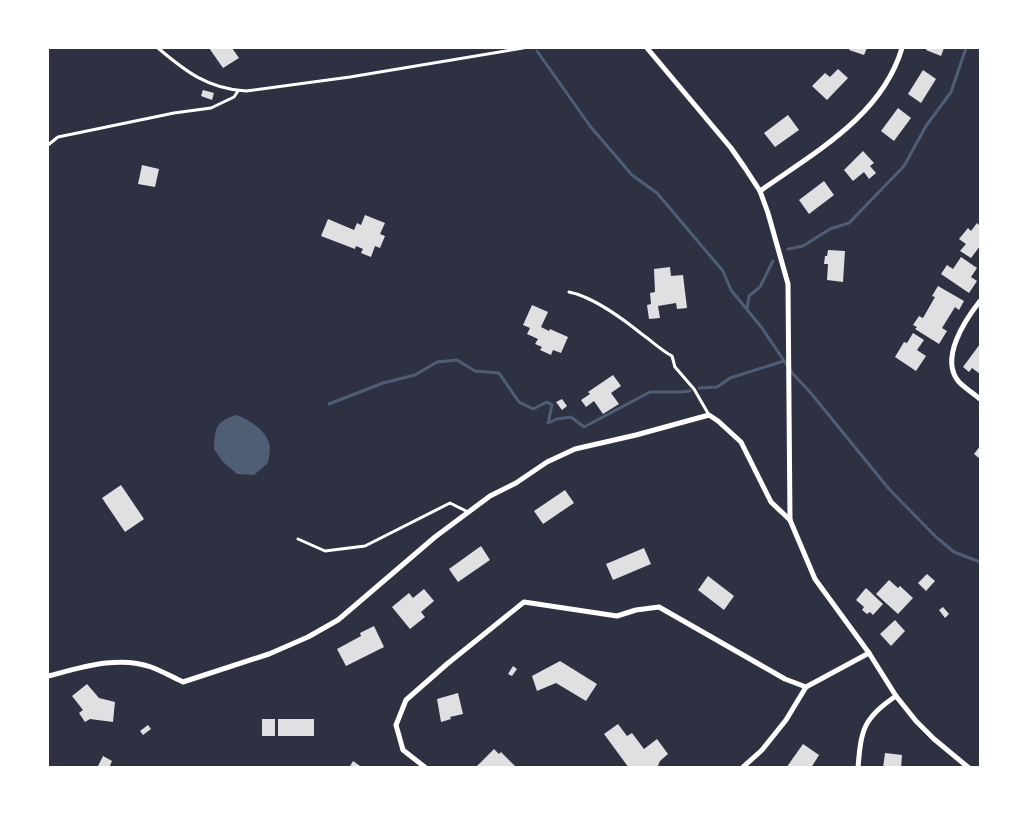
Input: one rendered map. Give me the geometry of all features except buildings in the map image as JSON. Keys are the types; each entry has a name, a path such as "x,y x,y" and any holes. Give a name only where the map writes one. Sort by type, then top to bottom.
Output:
{"street":[{"path":"647,48 731,148 760,191 788,284 790,520 815,578 869,653 896,696 916,721 934,739 969,768"},
{"path":"760,191 853,124 876,98 886,83 896,66 902,48"},
{"path":"980,302 954,343 951,365 958,381 980,400"},
{"path":"48,676 87,666 123,662 150,667 183,682 269,654 308,637 338,620 435,537 490,496 516,483 547,462 575,449 709,415 741,442 770,502 790,520"},
{"path":"426,768 403,750 396,725 406,700 524,602 617,616 659,606 785,679 806,687"},
{"path":"742,768 762,750 786,720 806,687 869,653"},
{"path":"858,768 860,745 865,726 878,708 896,696"}],"lane":[{"path":"158,48 189,73 206,82 238,91 252,91 350,77 523,48"},
{"path":"48,145 58,137 174,113 212,108 234,97 238,91"},
{"path":"569,292 576,293 602,307 672,356 675,367 694,389 709,415"},
{"path":"298,539 325,551 365,546 450,502 469,512"}],"water":[{"path":"236,415 256,425 264,433 269,443 268,463 254,475 237,474 222,461 214,449 216,431 220,423"}],"waterway":[{"path":"788,249 803,246 830,229 849,223 904,166 926,126 951,92 966,48"},
{"path":"537,51 590,126 632,175 657,193 723,271 731,290 762,328 793,374 810,392 889,489 936,537 954,552 980,562"},
{"path":"747,309 749,296 760,287 773,261"},
{"path":"329,404 383,383 415,375 437,362 457,360 475,371 499,373 519,402 533,409 547,402 552,405 548,423 557,419 571,417 584,427 650,392 690,391"},
{"path":"699,388 717,387 730,378 784,361"}]}
